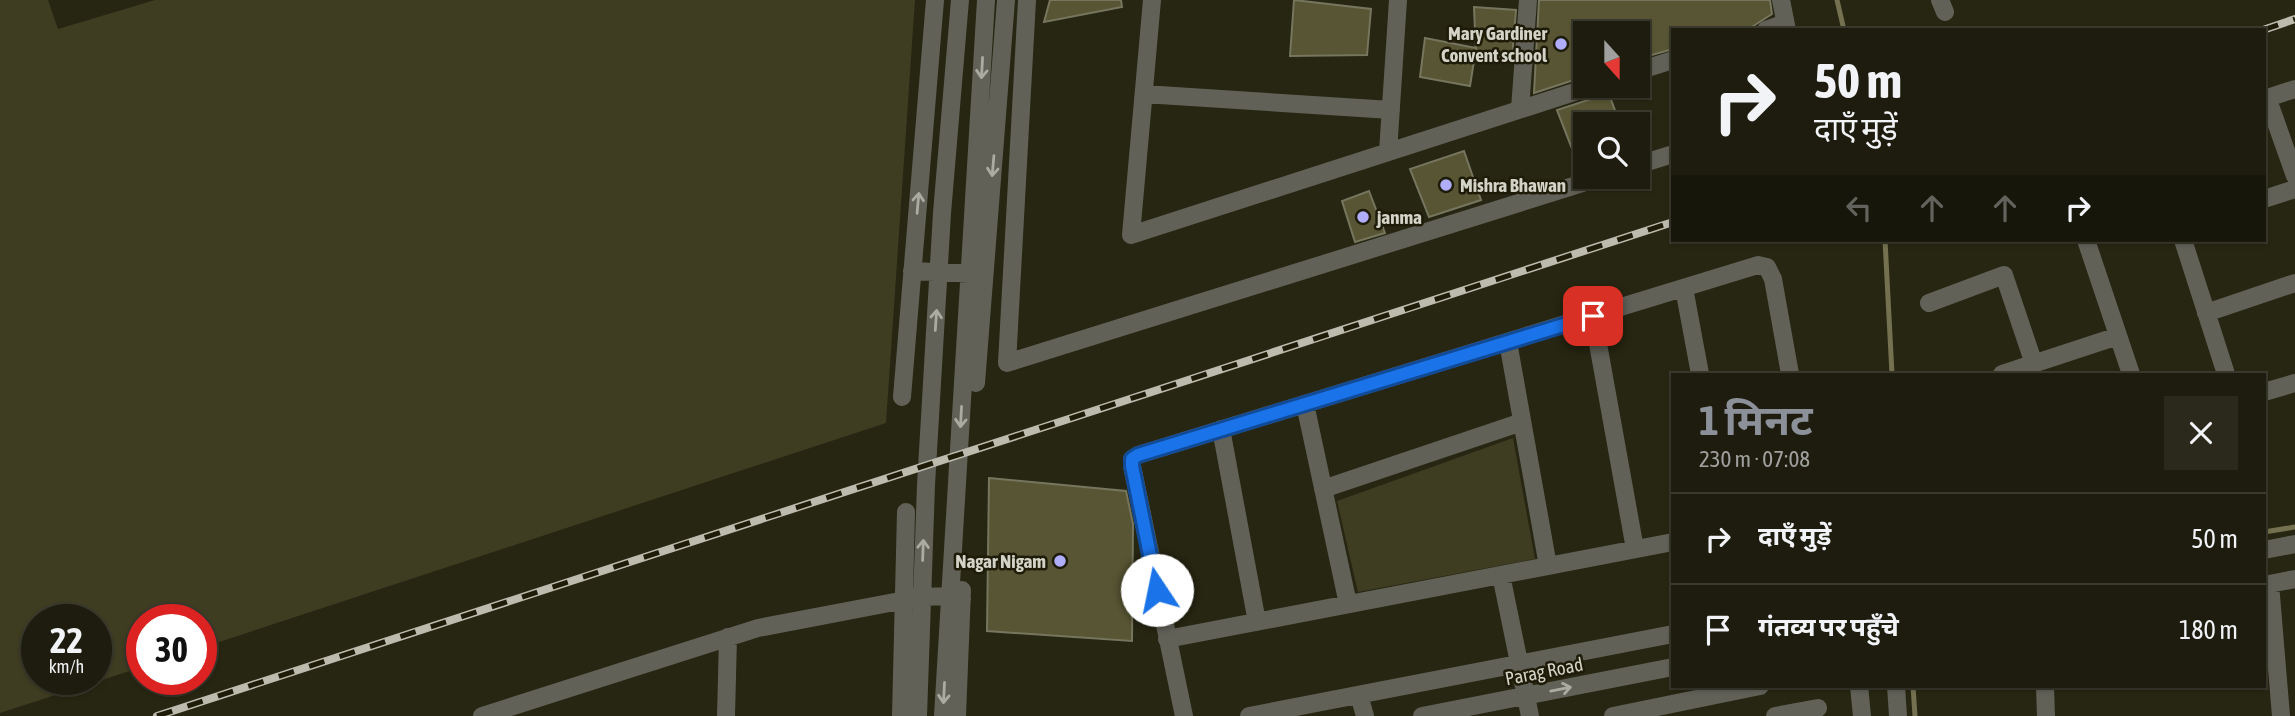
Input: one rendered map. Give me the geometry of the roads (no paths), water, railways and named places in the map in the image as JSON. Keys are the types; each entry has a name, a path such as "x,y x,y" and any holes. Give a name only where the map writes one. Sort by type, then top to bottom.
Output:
{"street":[{"path":"902,397 935,0"},
{"path":"918,716 927,458 942,213 960,0"},
{"path":"943,716 986,0"},
{"path":"976,383 1006,0"},
{"path":"1027,0 1007,363 1573,186"},
{"path":"1152,0 1132,235 1573,92"},
{"path":"1388,152 1398,0"},
{"path":"1520,109 1528,0"},
{"path":"1781,0 1786,27"},
{"path":"1650,67 1671,61"},
{"path":"2295,89 2266,98 2295,176"},
{"path":"1144,94 1391,110"},
{"path":"1650,161 1671,155"},
{"path":"2266,199 2295,189"},
{"path":"2087,242 2131,373"},
{"path":"2184,242 2226,373"},
{"path":"1184,716 1132,459 1138,455 1758,265 1767,267 1773,279 1790,373"},
{"path":"912,271 984,274"},
{"path":"1928,303 2004,275 2034,364"},
{"path":"2206,313 2295,283"},
{"path":"1684,288 1700,373"},
{"path":"1593,316 1635,549"},
{"path":"2005,373 2118,335"},
{"path":"1508,342 1548,566"},
{"path":"2266,392 2295,383"},
{"path":"1305,404 1348,604"},
{"path":"1323,489 1522,422"},
{"path":"1221,429 1257,622"},
{"path":"957,716 964,503"},
{"path":"890,716 906,512"},
{"path":"1167,639 1671,542"},
{"path":"2266,550 2295,544"},
{"path":"1501,575 1530,716"},
{"path":"2281,716 2267,584 2295,579"},
{"path":"482,716 758,628 914,597 958,596 962,599"},
{"path":"899,601 901,716"},
{"path":"1249,716 1362,704 1586,669 1671,635"},
{"path":"726,716 728,637"},
{"name":"Parag Road","path":"1422,716 1523,680 1586,669 1671,667"},
{"path":"1613,716 1750,688"},
{"path":"1859,688 1862,716"},
{"path":"1896,688 1898,716"},
{"path":"2045,688 2046,716"},
{"path":"1775,716 1818,708"}],"waterway":[{"path":"1837,0 1844,28"},
{"path":"1885,242 1892,373"},
{"path":"2266,532 2295,527"},
{"path":"1913,688 1915,716"}],"railway":[{"path":"2266,29 2295,19"},
{"path":"157,716 1671,223"}],"place":[{"name":"Mary Gardiner Convent school","path":"1561,44"},
{"name":"Mishra Bhawan","path":"1446,185"},
{"name":"janma","path":"1363,217"},
{"name":"Nagar Nigam","path":"1060,561"}]}
